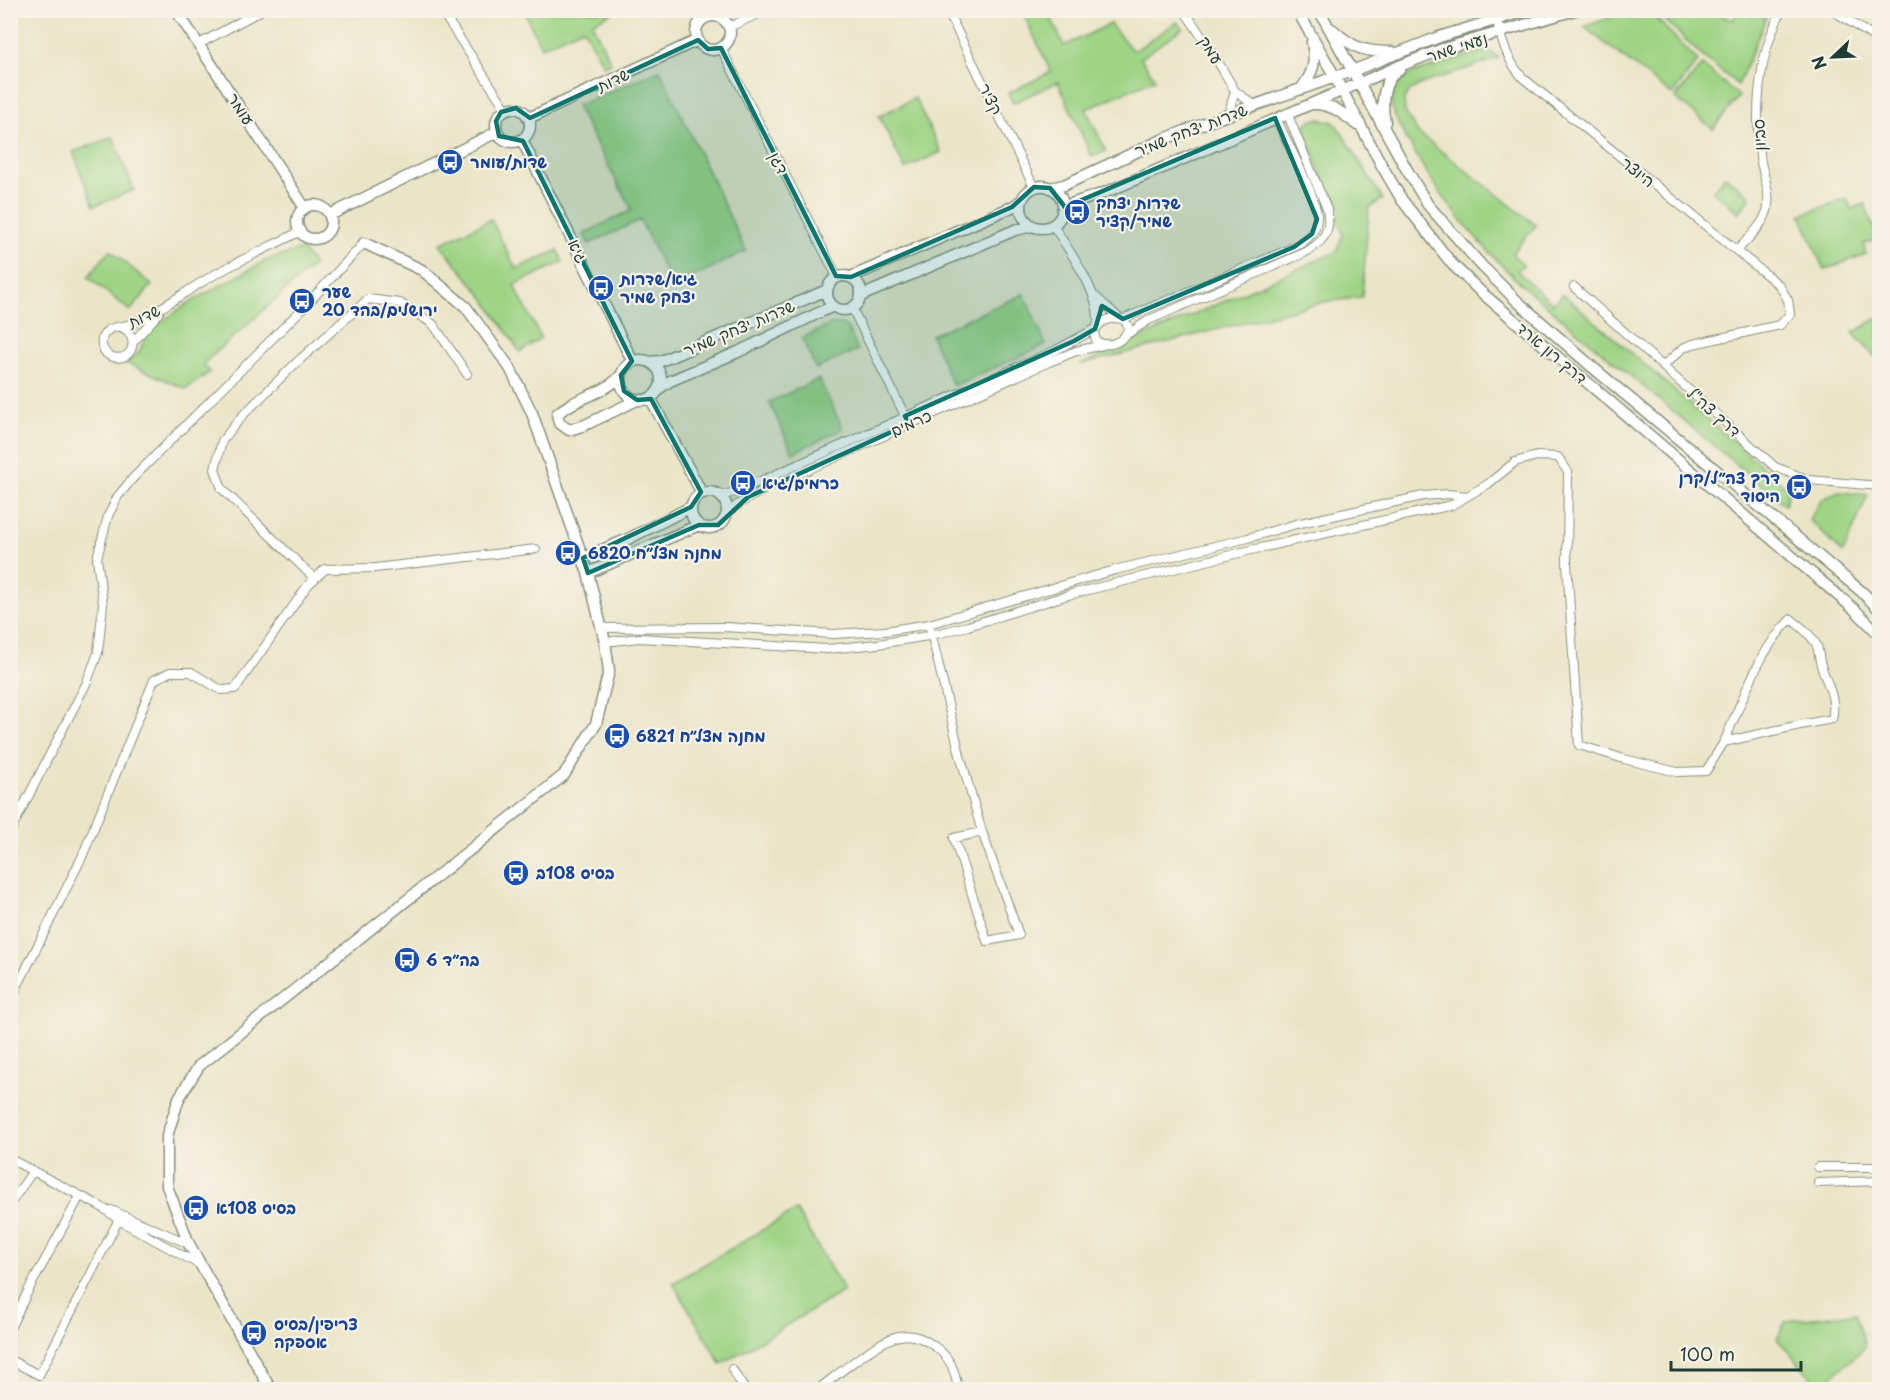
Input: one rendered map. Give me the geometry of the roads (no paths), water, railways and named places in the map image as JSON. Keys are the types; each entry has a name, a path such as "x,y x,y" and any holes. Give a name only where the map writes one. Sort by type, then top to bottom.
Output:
{"street":[{"name":"עומר","path":"176,10 305,208"},
{"path":"199,44 262,10"},
{"path":"441,10 506,109"},
{"path":"729,27 767,10"},
{"name":"קציר","path":"946,10 1034,187"},
{"name":"עמק","path":"1184,10 1235,91 1254,105"},
{"name":"דרך רון ארד","path":"1297,10 1402,200 1425,232 1459,271 1854,609 1880,635"},
{"name":"דרך רון ארד","path":"1319,10 1428,205 1453,235 1517,301 1591,366 1862,592 1880,610"},
{"name":"נעמי שמר","path":"1335,77 1469,27 1528,10"},
{"name":"נעמי שמר","path":"1342,90 1443,49 1575,10"},
{"name":"סביון","path":"1737,251 1762,222 1769,203 1760,158 1758,104 1760,77 1772,33 1782,10"},
{"path":"1832,10 1880,41"},
{"path":"705,14 720,17 729,27 729,39 721,48 708,49 698,40 697,26 705,14"},
{"name":"היוצר","path":"1497,20 1499,33 1510,61 1523,78 1779,285 1788,300 1790,314 1786,320 1773,328 1693,344 1683,348 1663,366"},
{"path":"1325,21 1346,42 1356,48 1372,52 1399,52"},
{"path":"1301,89 1311,76 1313,68 1311,36"},
{"name":"שדות","path":"528,118 698,40"},
{"name":"דגן","path":"721,48 837,277"},
{"path":"1388,134 1382,111 1387,84 1395,72 1420,58"},
{"name":"שדרות יצחק שמיר","path":"1050,188 1064,184 1162,140 1335,77"},
{"name":"שדרות יצחק שמיר","path":"1062,211 1071,204 1104,193 1342,90"},
{"path":"1228,115 1235,91"},
{"path":"1301,107 1311,104 1331,106 1342,111 1362,129"},
{"path":"506,109 522,110 528,118 529,130 522,140 508,142 496,132 498,116 506,109"},
{"path":"1053,225 1091,291 1098,308 1095,338 1102,345 1116,343 1149,320 1304,253 1318,245 1323,239 1329,224 1327,208 1287,113"},
{"path":"1096,327 1108,319 1121,318 1307,240 1312,234 1317,219 1314,203 1275,118"},
{"path":"330,215 496,132"},
{"name":"גיא","path":"522,140 633,362"},
{"path":"1034,187 1050,188 1062,200 1061,216 1053,225 1039,228 1033,226 1024,218 1021,206 1024,195 1034,187"},
{"path":"851,277 860,287 861,296 852,308 842,310 833,306 828,299 829,285 837,277 851,277 1012,207 1022,200"},
{"path":"319,206 330,215 331,226 325,235 315,238 304,235 301,231 298,221 301,211 305,208 319,206"},
{"path":"861,296 1014,230 1033,226"},
{"name":"שדות","path":"121,327 166,306 208,278 301,231"},
{"path":"10,832 86,684 98,653 103,604 97,558 108,516 118,496 364,243 422,270 466,307 510,368 532,412 588,573 602,628 609,671 596,724 564,775 199,1066 179,1098 166,1136 167,1186 189,1244 271,1389"},
{"name":"דרך צה\"ל","path":"1574,287 1775,467 1809,480 1879,485"},
{"name":"שדרות יצחק שמיר","path":"650,362 661,362 827,290"},
{"path":"1091,291 1107,309 1121,318 1128,326 1126,335"},
{"path":"315,579 222,489 216,469 222,441 242,416 288,370 368,299 400,303 433,324 467,374"},
{"name":"שדות","path":"133,342 166,306"},
{"name":"שדרות יצחק שמיר","path":"660,388 670,381 738,352 833,306"},
{"path":"852,308 909,424"},
{"path":"121,327 129,332 133,342 126,356 116,358 107,354 102,345 104,335 111,328 121,327"},
{"name":"כרמים","path":"717,494 736,492 1056,350 1096,327"},
{"name":"כרמים","path":"726,514 767,488 909,424 1049,362 1076,351 1102,345"},
{"path":"644,360 650,362 660,376 660,388 650,398 637,400 585,425 569,430 559,423 557,414 564,407 615,382 626,367 633,362 644,360"},
{"path":"621,375 624,391 637,400"},
{"path":"650,398 702,494"},
{"path":"605,642 639,639 827,649 878,644 931,635 968,626 1077,592 1452,504 1488,484 1515,462 1537,456 1558,457 1568,472 1567,563 1579,745 1677,772 1706,771 1724,742 1759,665 1781,628 1791,619 1805,630 1816,645 1835,708 1832,719 1724,742"},
{"path":"712,492 717,494 725,502 726,514 722,522 714,527 699,525 693,517 693,501 702,494 712,492"},
{"path":"602,628 725,627 833,634 885,631 929,624 1115,570 1296,524 1423,496 1448,494 1467,496"},
{"path":"583,558 628,539 692,507"},
{"path":"588,573 699,525"},
{"path":"10,1001 82,857 154,680 170,672 191,672 221,690 235,689 308,585 325,569 375,567 536,549"},
{"path":"929,624 960,755 982,832 1019,935 987,941 954,838 982,832"},
{"path":"10,1159 100,1206 189,1244"},
{"path":"1818,1167 1880,1167"},
{"path":"10,1204 33,1171"},
{"path":"1818,1183 1880,1181"},
{"path":"10,1328 81,1196"},
{"path":"100,1206 120,1220 202,1266"},
{"path":"10,1360 39,1375 120,1220"},
{"path":"817,1389 887,1340 902,1335 922,1337 940,1350 954,1367 958,1389"},
{"path":"249,1348 262,1389"},
{"path":"732,1369 745,1389"}],"place":[{"name":"שדות/עומר","path":"450,162"},
{"name":"שדרות יצחק שמיר/קציר","path":"1077,212"},
{"name":"גיא/שדרות יצחק שמיר","path":"601,288"},
{"name":"שער ירושלים/בהד 20","path":"302,301"},
{"name":"כרמים/גיא","path":"743,483"},
{"name":"דרך צה״ל/קרן היסוד","path":"1799,487"},
{"name":"מחנה מצל״ח 6820","path":"568,553"},
{"name":"מחנה מצל״ח 6821","path":"617,736"},
{"name":"בסיס 108ב","path":"516,873"},
{"name":"בה״ד 6","path":"407,960"},
{"name":"בסיס 108א","path":"196,1208"},
{"name":"צריפין/בסיס אספקה","path":"254,1333"}]}
